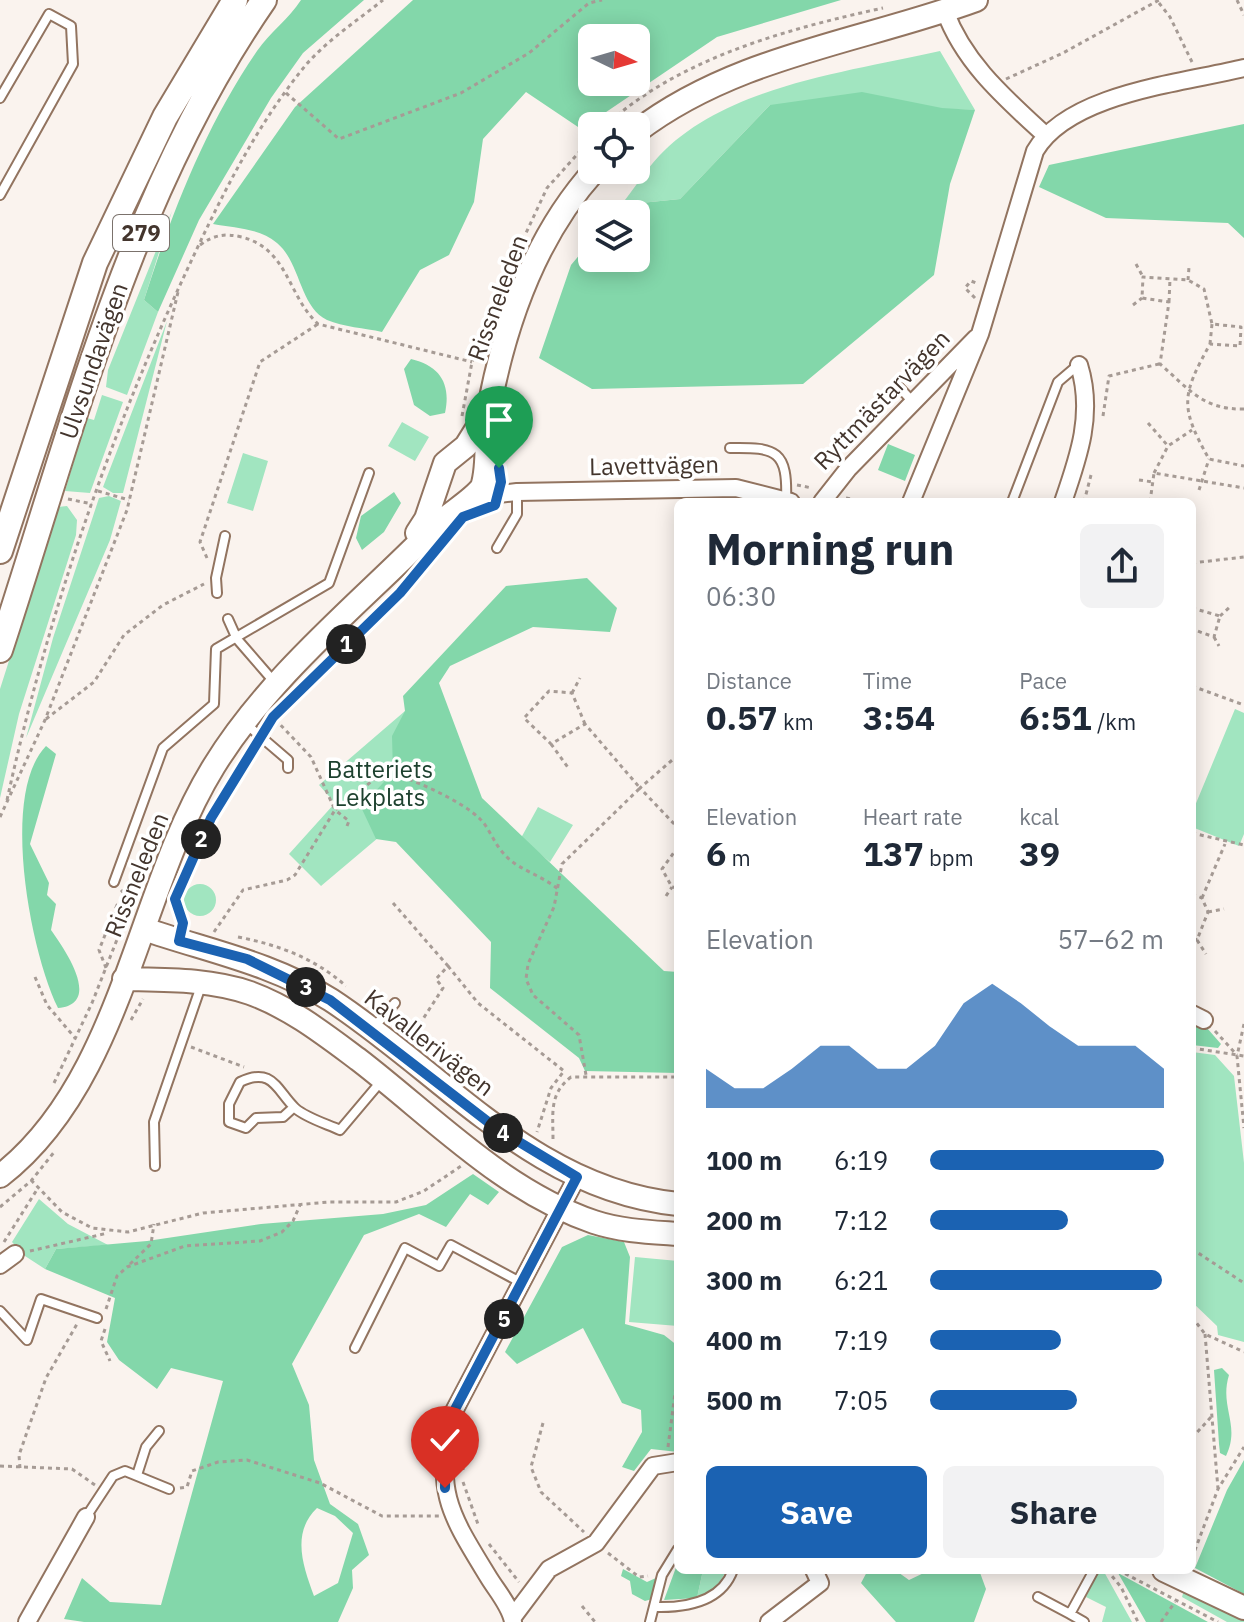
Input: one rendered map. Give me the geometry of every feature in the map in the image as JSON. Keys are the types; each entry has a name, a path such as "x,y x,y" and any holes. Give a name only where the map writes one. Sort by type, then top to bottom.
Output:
{"main road":[{"name":"Ulvsundavägen","path":"0,551 95,263 165,117 235,0"},
{"name":"Ulvsundavägen","path":"0,650 52,481 125,271 200,105 264,0"}],"street":[{"path":"650,123 702,89 755,67 976,0"},
{"path":"945,11 952,29 992,85 1045,135 1090,105 1244,68"},
{"name":"Ryttmästarvägen","path":"913,498 980,334 1035,151 1045,135"},
{"name":"Rissneleden","path":"350,609 482,487 488,410 507,338 532,267 552,227 584,184"},
{"name":"Ryttmästarvägen","path":"825,498 848,469 980,334"},
{"path":"1064,498 1079,456 1088,393 1079,365"},
{"name":"Rissneleden","path":"12,1169 39,1140 61,1109 90,1058 115,974 144,929 182,827 214,765 253,730 276,685 350,609 419,531 441,483 441,470 466,446 488,410"},
{"path":"452,457 472,457 485,471 517,492"},
{"path":"441,483 451,496 469,498"},
{"name":"Lavettvägen","path":"469,498 517,492 736,488 772,498"},
{"name":"Kavallerivägen","path":"144,929 247,959 278,972 330,1000 496,1128 577,1177 629,1196 674,1203"},
{"path":"115,974 203,981 248,992 285,1008 383,1079 509,1180 561,1209 609,1225 674,1233"},
{"path":"577,1177 452,1415 445,1461 445,1488 451,1516 513,1620 549,1569 596,1543 653,1466 672,1462"},
{"path":"0,1265 15,1254"},
{"path":"27,1622 86,1517"},
{"path":"769,1622 820,1583 816,1574"},
{"path":"1172,1574 1244,1608"}],"lane":[{"path":"0,98 49,14 71,26 73,64 0,195"},
{"path":"1014,498 1058,382 1079,365"},
{"path":"899,387 913,402"},
{"path":"730,448 760,447 777,454 786,470 783,498"},
{"path":"114,882 163,748 214,704 216,649 329,583 369,473"},
{"path":"497,548 517,514 517,492"},
{"path":"217,593 216,578 225,536"},
{"path":"228,619 237,639 276,685"},
{"path":"253,730 288,760 288,768"},
{"path":"155,1166 154,1122 203,981"},
{"path":"371,1030 395,1003"},
{"path":"294,1107 283,1117 256,1118 246,1128 229,1122 227,1113 233,1092 240,1082 261,1077 287,1095 294,1107 340,1130 383,1079"},
{"path":"355,1348 405,1248 439,1266 451,1245 523,1283"},
{"path":"0,1311 27,1340 41,1299 83,1313 104,1315"},
{"path":"137,1475 146,1447 159,1431"},
{"path":"86,1517 101,1490 113,1476 125,1471 169,1489"},
{"path":"650,1622 662,1575 674,1556"},
{"path":"654,1607 709,1599 727,1583 731,1574"},
{"path":"1070,1614 1092,1574"},
{"path":"1038,1597 1084,1622"}],"path":[{"path":"7,800 27,710 92,504 150,349 197,247 229,181 306,64 383,0"},
{"path":"286,93 339,139 461,93 529,53 589,3 602,0"},
{"path":"1237,0 1244,15"},
{"path":"992,85 1063,53 1158,1 1189,50 1198,79"},
{"path":"567,161 578,151"},
{"path":"197,247 213,235 229,234 264,245 279,260 305,312 318,324 472,362"},
{"path":"1136,264 1143,277 1142,298"},
{"path":"1188,280 1189,267"},
{"path":"1143,277 1188,280 1204,289 1212,324 1210,344 1187,387 1192,430 1209,459 1244,466"},
{"path":"1160,364 1170,279"},
{"path":"965,288 971,281 976,283"},
{"path":"0,817 45,720 129,500 181,283"},
{"path":"1133,305 1142,298 1169,302"},
{"path":"45,720 94,682 124,635 163,605 216,578 200,542 260,362 318,324"},
{"path":"1210,344 1242,348 1242,325 1212,324"},
{"path":"1109,376 1160,364"},
{"path":"1160,364 1211,406 1244,409"},
{"path":"1148,423 1168,446"},
{"path":"1151,498 1154,473 1168,446 1192,430"},
{"path":"1199,490 1209,459"},
{"path":"1154,473 1244,489"},
{"path":"1139,480 1153,482"},
{"path":"97,490 129,500"},
{"path":"65,499 92,504"},
{"path":"1196,563 1244,557"},
{"path":"181,885 253,730 273,717 419,570"},
{"path":"1214,637 1220,616 1231,606"},
{"path":"1196,609 1220,616"},
{"path":"1217,625 1225,625"},
{"path":"1196,630 1214,637 1219,646"},
{"path":"572,693 580,678"},
{"path":"1196,687 1244,705"},
{"path":"569,769 551,744 524,718 549,691 572,693"},
{"path":"572,693 585,724 674,824"},
{"path":"273,717 311,757 335,810 349,821 347,826"},
{"path":"551,744 585,724"},
{"path":"586,1075 579,1035 533,995 526,979 528,964 542,936 558,889 562,864 674,758"},
{"path":"214,932 243,890 295,875 335,810 385,771 415,779 481,820 491,841 512,862 539,874 558,889"},
{"path":"1196,834 1225,844 1244,845"},
{"path":"1202,898 1225,844"},
{"path":"666,896 672,887 662,869 674,852"},
{"path":"114,882 132,902 117,905 99,950 115,974"},
{"path":"1196,896 1202,898 1208,912"},
{"path":"175,899 183,923 179,941"},
{"path":"393,903 478,1003 564,1071 551,1088 534,1139"},
{"path":"1208,912 1224,909"},
{"path":"1196,935 1208,912"},
{"path":"1196,942 1206,954"},
{"path":"407,1042 443,988 436,979 448,966"},
{"path":"35,977 47,1005 76,1039"},
{"path":"1198,1017 1237,1056"},
{"path":"1244,1024 1237,1056 1244,1128"},
{"path":"181,1044 261,1077"},
{"path":"1196,1049 1244,1056"},
{"path":"553,1141 553,1104 557,1088 571,1077 674,1077"},
{"path":"0,1207 12,1169 38,1188 62,1212 92,1228 128,1232 203,1213 300,1205 396,1202 424,1191 467,1162"},
{"path":"38,1188 4,1242 15,1254 115,1231"},
{"path":"127,1267 185,1246 260,1241 282,1232 293,1221 300,1205"},
{"path":"104,1315 117,1276 151,1244 154,1224"},
{"path":"1196,1252 1244,1283"},
{"path":"20,1468 19,1455 46,1378 83,1313"},
{"path":"1196,1322 1205,1334 1244,1352"},
{"path":"105,1328 101,1341 110,1361"},
{"path":"1205,1334 1218,1489"},
{"path":"1196,1434 1212,1417"},
{"path":"543,1423 531,1467 541,1492 596,1543 639,1577"},
{"path":"672,1462 674,1431"},
{"path":"1196,1547 1218,1489 1244,1447"},
{"path":"463,1453 463,1482 482,1534 514,1579 533,1591"},
{"path":"187,1487 192,1471 218,1462 247,1460 320,1483 382,1516 451,1516"},
{"path":"0,1466 72,1469 101,1490"},
{"path":"1109,1574 1138,1622"},
{"path":"1125,1574 1218,1622"},
{"path":"1161,1622 1176,1601"},
{"path":"582,1606 595,1622"}],"green space":[{"path":"301,0 364,0 303,53 271,98 199,220 158,312 144,300 166,235 206,140 238,80 262,44"},
{"path":"413,0 841,0 717,37 650,82 650,24 578,24 578,96 630,96 606,112 578,112 578,127 526,92 483,139 474,202 449,255 420,270 382,332 327,320 311,305 285,251 277,243 255,231 213,224 295,107"},
{"path":"940,51 975,110 770,105 680,199 650,202 625,200 637,184 650,184 650,167 659,156 687,132 718,113 753,97 829,75"},
{"path":"862,92 942,108 975,110 950,184 934,275 803,384 592,389 539,358 571,265 578,257 578,272 650,272 650,202 680,199 770,105"},
{"path":"1244,124 1244,238 1228,223 1106,218 1039,187 1049,165"},
{"path":"172,211 144,300 158,312 127,395 106,387 108,370"},
{"path":"167,321 123,493 113,493 103,487"},
{"path":"411,359 430,366 442,378 446,394 445,413 430,416 414,405 404,369"},
{"path":"102,395 123,402 90,493 65,491 87,418 94,420"},
{"path":"402,422 429,437 415,461 388,446"},
{"path":"888,444 915,455 905,481 878,470"},
{"path":"243,453 268,461 253,511 227,503"},
{"path":"394,492 401,503 384,532 362,550 356,538 361,516"},
{"path":"109,496 121,501 110,540 26,738 53,638 99,498"},
{"path":"67,506 77,520 76,535 19,714 0,798 0,689 58,507"},
{"path":"587,578 617,608 610,632 533,627 450,666 439,683 482,798 664,971 674,972 674,1073 585,1071 579,1058 490,988 491,942 396,842 376,839 361,807 393,772 392,736 405,711 403,696 506,586"},
{"path":"1235,709 1244,713 1244,834 1239,846 1196,829 1196,803"},
{"name":"Batteriets Lekplats","path":"405,711 430,794 321,886 289,854 335,803 319,785"},
{"path":"46,746 56,754 30,844 49,883 47,895 56,904 51,930 71,961 79,986 78,997 71,1004 58,1008 38,950 30,912 22,835 32,768"},
{"path":"538,807 573,825 550,862 521,838"},
{"path":"200,884 211,889 216,900 211,911 200,916 189,911 184,900 189,889"},
{"path":"1196,1022 1207,1028 1221,1044 1218,1048 1196,1045"},
{"path":"1196,1053 1215,1055 1234,1076 1244,1163 1244,1342 1218,1335 1217,1326 1196,1306"},
{"path":"473,1174 499,1192 488,1205 470,1194 446,1227 419,1214 364,1235 292,1364 309,1405 314,1460 330,1504 358,1524 369,1555 352,1570 353,1588 338,1622 84,1622 64,1619 82,1578 110,1602 161,1605 223,1381 171,1368 157,1389 119,1360 107,1342 115,1298 45,1269 56,1249 147,1241 261,1224 383,1214 426,1205","holes":["317,1508 335,1516 353,1533 338,1583 314,1596 303,1562 304,1528"]},
{"path":"39,1199 68,1224 108,1245 56,1249 45,1269 25,1256 12,1242"},
{"path":"588,1235 624,1242 630,1257 625,1324 664,1335 674,1343 674,1452 651,1449 634,1471 622,1467 642,1432 641,1410 622,1403 583,1328 517,1364 505,1352 562,1247"},
{"path":"635,1257 674,1261 674,1326 629,1322"},
{"path":"1222,1368 1229,1375 1226,1397 1231,1435 1226,1456 1220,1453 1214,1370"},
{"path":"1244,1460 1244,1594 1196,1569 1227,1490"},
{"path":"623,1569 647,1582 656,1578 652,1599 645,1601 632,1594 630,1581 621,1576"},
{"path":"674,1573 702,1574 697,1598 664,1600"},
{"path":"702,1574 725,1574 714,1591 697,1598"},
{"path":"866,1574 901,1574 909,1580 922,1574 980,1574 986,1589 974,1622 896,1622 861,1583"},
{"path":"1097,1574 1105,1574 1132,1622 1102,1622 1106,1607 1086,1597"},
{"path":"1119,1574 1208,1622 1146,1622"},
{"path":"1184,1590 1244,1622 1227,1622 1182,1597"}],"route":[{"path":"445,1488 446,1440 452,1415 577,1177 496,1128 330,1000 247,959 179,941 183,923 175,899 234,775 273,717 400,593 463,517 495,505 501,482 499,468"}]}
